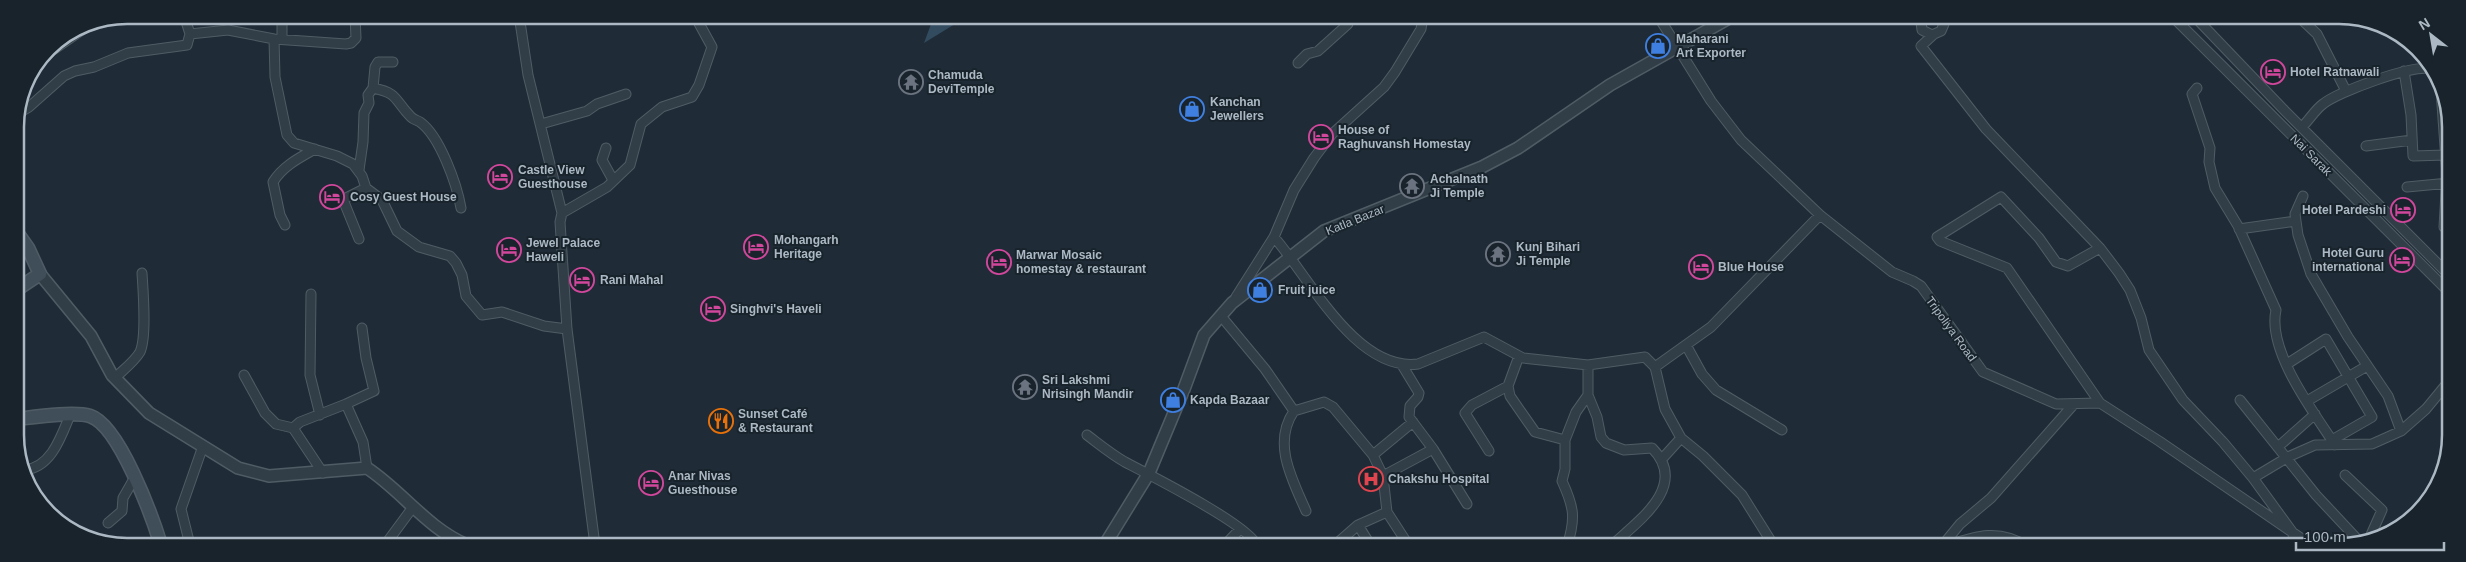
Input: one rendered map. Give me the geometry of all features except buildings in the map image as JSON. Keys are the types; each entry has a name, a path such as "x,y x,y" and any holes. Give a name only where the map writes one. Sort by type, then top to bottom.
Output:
{"main road":[{"path":"24,242 40,274 24,285"},
{"path":"24,418 70,415 90,416 109,429 152,516 159,538"}],"street":[{"path":"26,108 64,76 75,71 94,67 128,53 187,45 190,34 187,24"},
{"path":"280,24 275,77 287,135 294,142 337,156 359,170"},
{"path":"190,34 228,30 278,39 350,44 356,38 355,24"},
{"path":"520,24 528,75 562,213 560,222 567,330 594,538"},
{"path":"562,213 587,200 614,180 630,165 641,124 662,107 692,98 699,85 712,47 699,24"},
{"path":"1298,63 1307,54 1318,51 1348,24"},
{"path":"1232,304 1274,237 1294,190 1314,158 1332,134 1384,87 1421,29 1422,24"},
{"name":"Tripoliya Road","path":"1663,24 1711,102 1734,132 1820,215 1892,272 1913,280 1921,286 1984,372 2056,404 2100,403"},
{"name":"Katla Bazar","path":"1109,538 1149,473 1204,335 1232,304 1324,231 1482,167 1518,148 1610,85 1717,24"},
{"path":"1922,24 1922,30 1928,35 1933,35"},
{"path":"1942,24 1943,28 1939,33 1933,35 1921,46 1986,129 2100,248 2130,290 2141,318 2149,350 2172,384 2252,478 2293,533 2293,538"},
{"name":"Nai Sarak","path":"2179,24 2442,285"},
{"path":"2202,24 2442,269"},
{"path":"2306,24 2317,34 2346,91"},
{"path":"393,62 375,64 373,88 368,95 369,103 364,113 364,142 359,170 366,188 382,200 397,231 418,247 450,256 462,275 463,288 468,301 482,315 502,312 544,326 567,330"},
{"path":"2302,127 2323,104 2346,91 2404,71 2424,68"},
{"path":"2404,71 2411,115 2413,156 2442,155"},
{"path":"373,88 392,93 412,118 423,125 440,148 452,172 461,208"},
{"path":"2196,88 2192,94 2210,148 2209,162 2215,188 2239,229 2276,310 2274,323 2287,364 2307,401 2333,442"},
{"path":"541,124 587,111 597,104 626,94"},
{"path":"2277,121 2285,111"},
{"path":"2366,146 2412,140"},
{"path":"606,148 602,160 614,180"},
{"path":"285,225 278,209 273,182 280,172 291,163 315,150"},
{"path":"2407,187 2442,184"},
{"path":"359,239 344,202 346,198 366,188"},
{"path":"2304,196 2295,214 2311,274 2367,366 2388,396 2401,431"},
{"path":"2100,248 2068,266 2056,262 2039,238 2001,198 1940,233 1937,237 1940,242 2007,268 2100,403 2300,538"},
{"path":"1655,367 1711,327 1820,215"},
{"path":"2239,229 2296,221"},
{"path":"1274,237 1292,258 1341,326 1378,355 1402,365 1418,364 1484,337 1519,356 1588,365 1645,357 1655,367 1665,409 1681,438 1703,456 1742,495 1769,538"},
{"path":"115,378 139,353 143,344 144,298 142,273"},
{"path":"40,274 91,336 115,378 149,413 238,468 269,476 367,468"},
{"path":"2437,280 2442,276"},
{"path":"311,294 310,375 320,415"},
{"path":"1221,316 1265,369 1294,411"},
{"path":"244,375 265,413 276,424 293,428 374,391 366,358 362,328"},
{"path":"2287,364 2326,339 2349,376 2372,417 2333,442"},
{"path":"1686,345 1702,374 1716,390 1782,430"},
{"path":"1519,356 1508,386 1510,396 1532,429 1539,433 1565,440"},
{"path":"1402,365 1419,393 1409,410 1409,418 1433,449 1467,504"},
{"path":"1588,365 1588,395 1597,417 1601,437 1606,443 1624,450 1650,447 1661,460 1665,477 1661,494 1656,503 1620,538"},
{"path":"2307,401 2367,366"},
{"path":"1489,451 1465,412 1472,405 1508,386"},
{"path":"2252,478 2288,457 2315,445 2333,442 2372,444 2401,431 2426,408 2442,389"},
{"path":"1569,538 1572,504 1562,480 1566,469 1565,440 1576,412 1588,395"},
{"path":"2240,400 2288,457 2316,495 2355,537"},
{"path":"1306,511 1289,473 1283,442 1287,421 1294,411 1324,402 1333,407 1373,454 1382,476 1387,512 1405,538"},
{"path":"346,404 363,442 367,468 450,538"},
{"path":"1949,538 1960,524 1991,498 2074,404"},
{"path":"2278,446 2315,414"},
{"path":"30,469 44,463 59,442 70,415"},
{"path":"1373,454 1413,422"},
{"path":"293,428 323,473"},
{"path":"1087,435 1125,462 1149,473 1253,538"},
{"path":"1661,460 1681,438"},
{"path":"188,538 181,509 203,446"},
{"path":"1382,476 1433,449"},
{"path":"2346,475 2382,510 2372,533"},
{"path":"108,523 122,511 123,498 134,477"},
{"path":"390,538 413,507"},
{"path":"1343,538 1358,525 1387,512"},
{"path":"1358,525 1366,538"},
{"path":"1232,538 1240,529"},
{"path":"1970,538 1978,535 2015,538"}],"water":[{"path":"931,24 955,24 924,43"}],"place":[{"name":"Maharani Art Exporter","path":"1658,46"},
{"name":"Hotel Ratnawali","path":"2273,72"},
{"name":"Chamuda DeviTemple","path":"911,82"},
{"name":"Kanchan Jewellers","path":"1192,109"},
{"name":"House of Raghuvansh Homestay","path":"1321,137"},
{"name":"Castle View Guesthouse","path":"500,177"},
{"name":"Achalnath Ji Temple","path":"1412,186"},
{"name":"Cosy Guest House","path":"332,197"},
{"name":"Hotel Pardeshi","path":"2403,210"},
{"name":"Mohangarh Heritage","path":"756,247"},
{"name":"Jewel Palace Haweli","path":"509,250"},
{"name":"Kunj Bihari Ji Temple","path":"1498,254"},
{"name":"Hotel Guru international","path":"2402,260"},
{"name":"Marwar Mosaic homestay & restaurant","path":"999,262"},
{"name":"Blue House","path":"1701,267"},
{"name":"Rani Mahal","path":"582,280"},
{"name":"Fruit juice","path":"1260,290"},
{"name":"Singhvi's Haveli","path":"713,309"},
{"name":"Sri Lakshmi Nrisingh Mandir","path":"1025,387"},
{"name":"Kapda Bazaar","path":"1173,400"},
{"name":"Sunset Café & Restaurant","path":"721,421"},
{"name":"Chakshu Hospital","path":"1371,479"},
{"name":"Anar Nivas Guesthouse","path":"651,483"}]}
